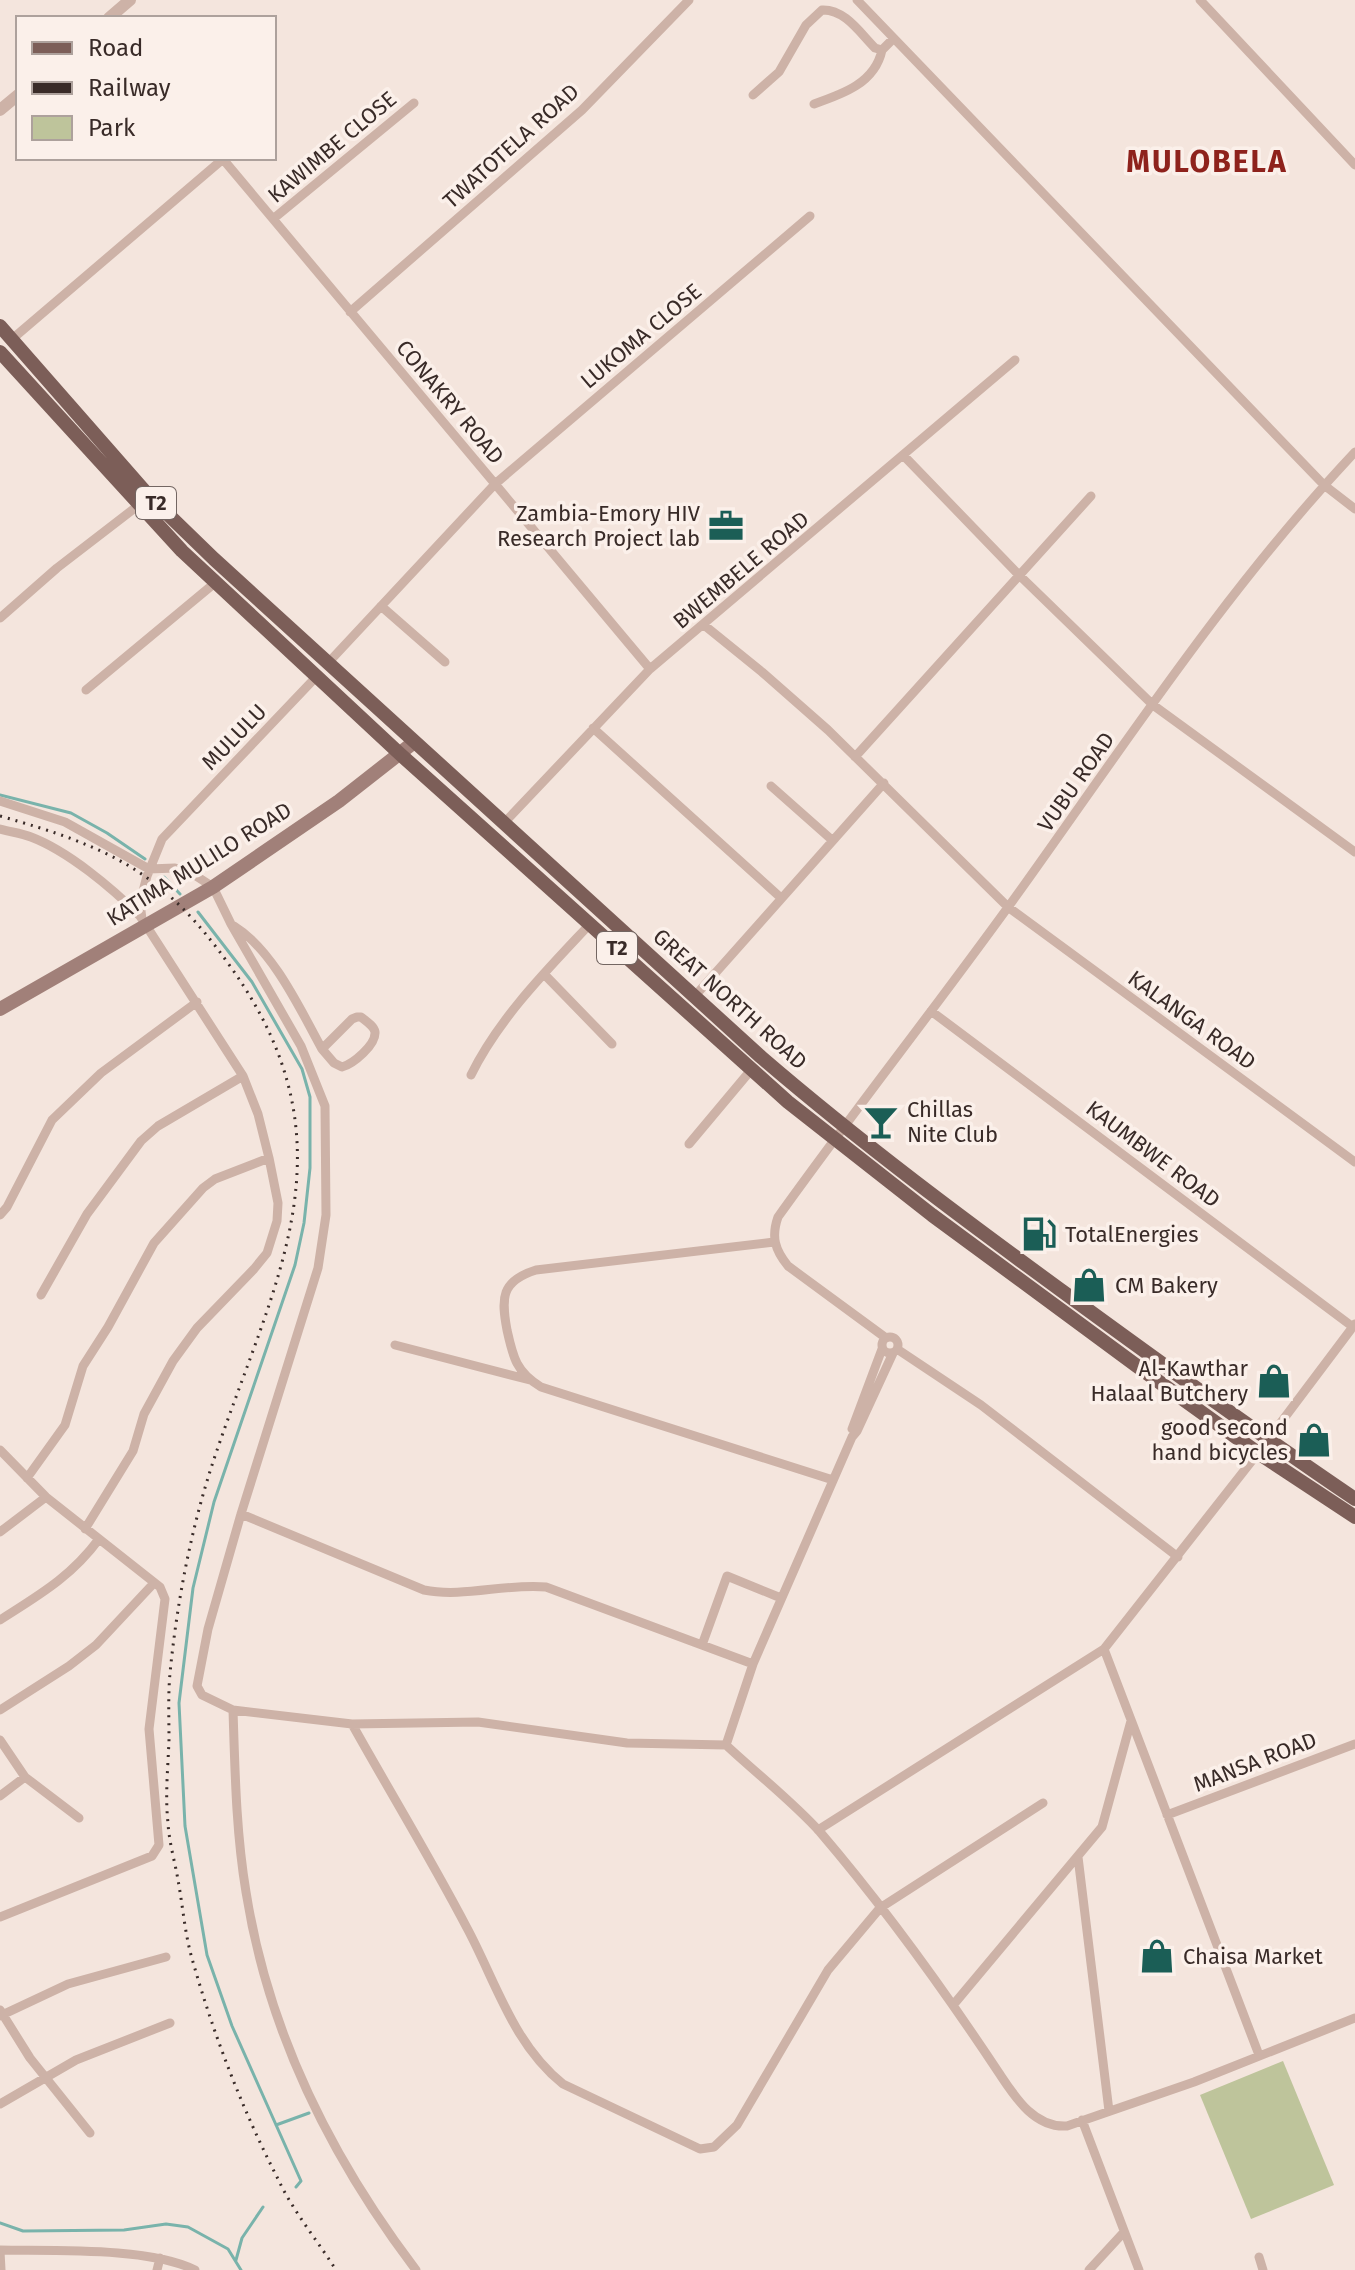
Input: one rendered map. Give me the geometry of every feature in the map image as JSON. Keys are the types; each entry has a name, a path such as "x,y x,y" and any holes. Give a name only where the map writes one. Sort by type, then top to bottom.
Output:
{"main road":[{"name":"GREAT NORTH ROAD","path":"0,326 144,501 216,582 400,754 751,1070 1267,1440 1355,1499"},
{"name":"GREAT NORTH ROAD","path":"0,352 144,501 214,559 694,997 839,1134 932,1215 1258,1453 1355,1517"},
{"name":"KATIMA MULILO ROAD","path":"0,1009 144,923 213,887 339,801 413,743"}],"street":[{"path":"111,16 130,0"},
{"name":"TWATOTELA ROAD","path":"350,312 582,110 689,0"},
{"path":"857,0 1324,485 1355,509"},
{"path":"1200,0 1355,165"},
{"path":"753,95 779,72 798,37 822,10 841,14 875,48 882,50"},
{"path":"814,104 850,90 871,74 882,50 893,39"},
{"path":"0,110 16,97"},
{"name":"KAWIMBE CLOSE","path":"273,219 414,103"},
{"path":"11,340 221,160"},
{"name":"CONAKRY ROAD","path":"223,160 650,669"},
{"name":"LUKOMA CLOSE","path":"328,663 495,484 810,216"},
{"name":"BWEMBELE ROAD","path":"504,823 650,669 1015,360"},
{"name":"VUBU ROAD","path":"774,1242 778,1217 1008,907 1237,589 1355,452"},
{"path":"904,456 1019,575 1153,705 1355,852"},
{"path":"855,757 1091,496"},
{"path":"0,618 57,568 144,501"},
{"path":"86,690 216,582"},
{"path":"381,606 445,662"},
{"name":"KALANGA ROAD","path":"704,625 784,690 884,783 1008,907 1355,1162"},
{"name":"MULULU","path":"144,923 140,903 149,869 162,839 317,676"},
{"path":"593,728 780,897"},
{"path":"694,997 884,783"},
{"path":"771,786 832,840"},
{"path":"0,801 65,822 149,869 175,868 190,872 213,887 301,1046 325,1106 326,1215 318,1268 208,1629 197,1686 202,1695 233,1710 352,1724 478,1722 627,1743 726,1745 818,1830 954,2004 1015,2098 1028,2111 1056,2126 1194,2082 1355,2018"},
{"path":"0,829 31,837 58,851 125,901 144,923 243,1076 258,1114 278,1203 274,1236 267,1253 197,1328 182,1349 144,1414 133,1451 85,1529"},
{"path":"231,924 264,952 322,1049 334,1063 342,1067 351,1064 373,1041 374,1029 361,1017 352,1019 322,1049"},
{"path":"471,1075 496,1033 590,924"},
{"path":"544,974 612,1044"},
{"path":"0,1215 52,1120 101,1073 197,1002"},
{"name":"KAUMBWE ROAD","path":"931,1011 1354,1325"},
{"path":"689,1144 751,1070"},
{"path":"41,1295 87,1214 141,1141 158,1126 243,1076"},
{"path":"27,1478 65,1425 83,1366 154,1243 203,1188 215,1179 269,1158"},
{"path":"833,1480 541,1387 517,1367 502,1305 512,1284 522,1274 536,1270 774,1242 788,1266 886,1338"},
{"path":"818,1830 1104,1649 1354,1325"},
{"path":"726,1745 753,1664 781,1598 852,1437 895,1351 897,1340 892,1337 882,1343 852,1427 852,1437"},
{"path":"395,1345 530,1380"},
{"path":"882,1349 887,1353 895,1351 981,1405 1178,1557"},
{"path":"0,1450 46,1497 164,1592 165,1599 149,1729 159,1845 157,1852 0,1917"},
{"path":"0,1532 46,1497"},
{"path":"241,1514 424,1590 443,1592 530,1585 546,1587 753,1664"},
{"path":"0,1620 62,1580 84,1560 99,1539"},
{"path":"702,1645 727,1576 781,1598"},
{"path":"0,1710 96,1645 154,1583"},
{"path":"1104,1649 1259,2055"},
{"path":"233,1710 237,1809 245,1891 259,1958 279,2024 333,2145 416,2270"},
{"path":"954,2004 1102,1827 1131,1721"},
{"path":"352,1724 467,1927 528,2050 544,2069 563,2084 700,2149 714,2147 737,2125 828,1970 880,1908 1043,1803"},
{"path":"0,1740 25,1777 79,1818"},
{"name":"MANSA ROAD","path":"1167,1815 1355,1744"},
{"path":"0,1796 25,1777"},
{"path":"1078,1857 1109,2111"},
{"path":"90,2133 44,2078 1,2013 68,1984 166,1957"},
{"path":"0,2104 88,2055 170,2023"},
{"path":"1082,2120 1139,2270"},
{"path":"1089,2270 1124,2232"},
{"path":"1,2270 0,2251 84,2252 160,2258 195,2270"},
{"path":"1259,2257 1263,2270"},
{"path":"157,2270 160,2258"}],"green space":[{"path":"1283,2061 1334,2185 1251,2219 1200,2095"}],"waterway":[{"path":"0,795 71,813 145,859"},
{"path":"164,877 180,894"},
{"path":"198,912 252,982 302,1069 310,1097 310,1168 304,1223 295,1265 214,1502 193,1588 179,1703 185,1826 207,1955 232,2026 301,2181 296,2187"},
{"path":"276,2125 309,2113"},
{"path":"236,2260 242,2238 263,2207"},
{"path":"0,2223 23,2231 124,2230 166,2224 188,2227 228,2249 241,2270"}],"railway":[{"path":"0,816 103,852 157,885 181,907 230,966 269,1031 290,1094 297,1154 293,1213 260,1333 205,1487 181,1593 169,1681 167,1813 190,1952 220,2045 241,2100 284,2191 336,2270"}],"place":[{"name":"Zambia-Emory HIV Research Project lab","path":"726,526"},
{"name":"Chillas Nite Club","path":"881,1122"},
{"name":"TotalEnergies","path":"1039,1234"},
{"name":"CM Bakery","path":"1089,1285"},
{"name":"Al-Kawthar Halaal Butchery","path":"1274,1381"},
{"name":"good second hand bicycles","path":"1314,1440"},
{"name":"Chaisa Market","path":"1157,1956"}],"district":[{"name":"MULOBELA","path":"1207,162"}]}
